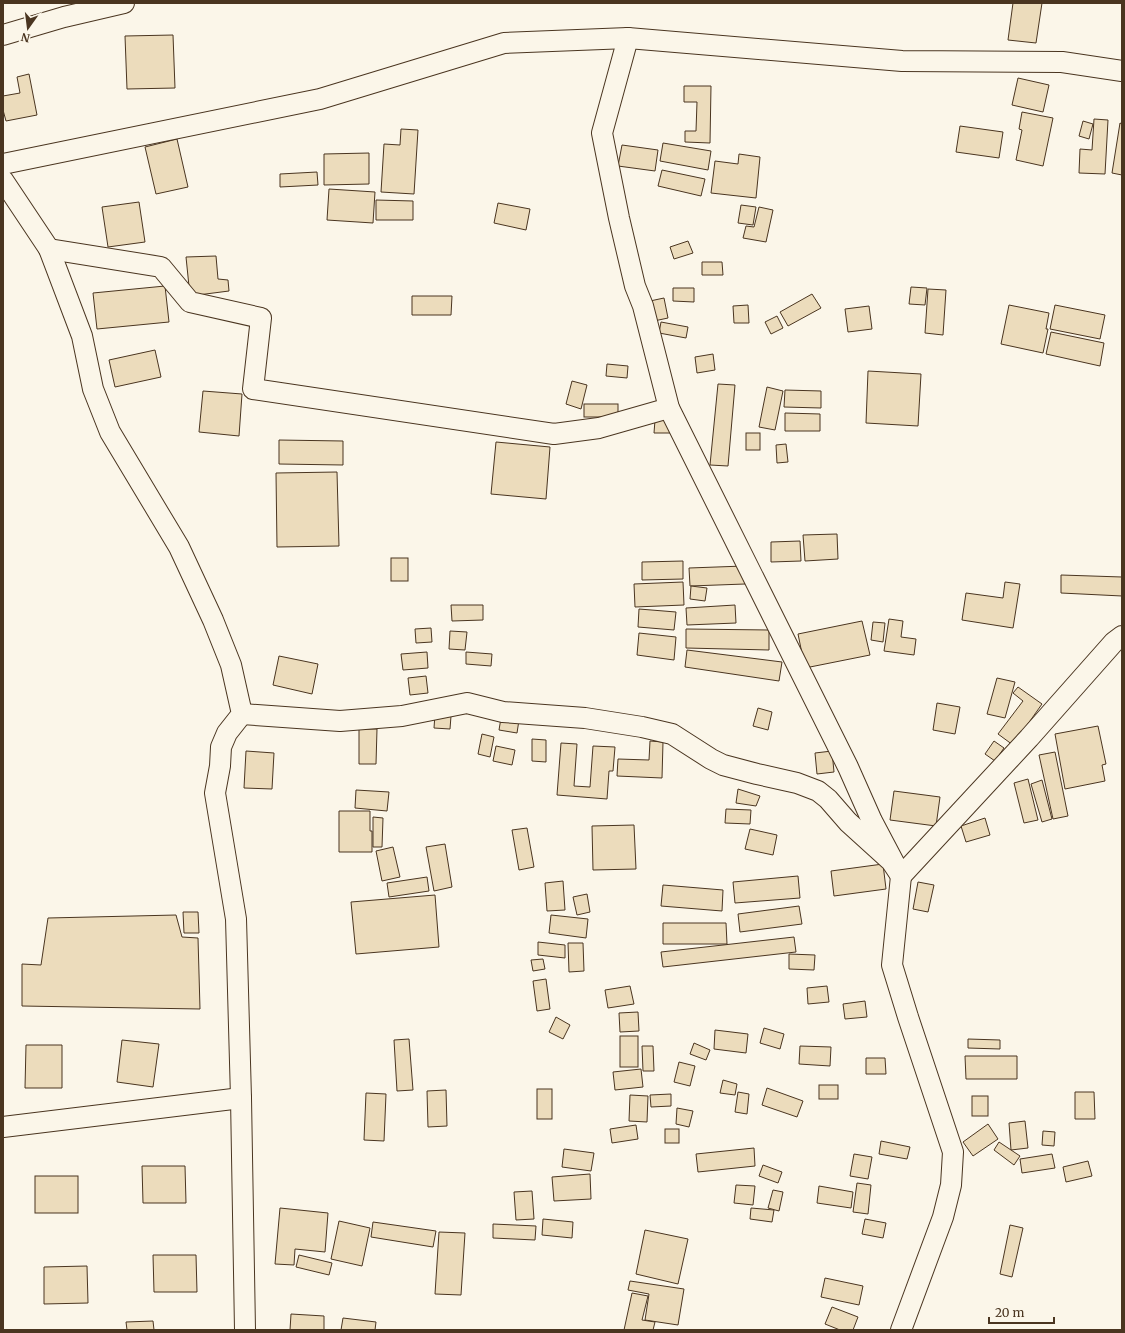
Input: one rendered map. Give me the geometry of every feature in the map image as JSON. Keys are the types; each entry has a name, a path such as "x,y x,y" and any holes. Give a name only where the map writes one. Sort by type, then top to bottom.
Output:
{"street":[{"path":"3,35 63,10 124,3"},
{"path":"3,164 320,99 504,43 628,38 902,61 1062,62 1122,71"},
{"path":"628,38 602,133 619,218 635,286 643,306 668,408 848,767 872,821 901,876 892,965 953,1152 951,1185 943,1217 901,1330"},
{"path":"3,180 49,248 82,336 93,389 110,432 179,547 195,580 231,665 242,714"},
{"path":"49,248 161,268 190,302 261,318 253,389 554,434 599,428 668,408"},
{"path":"901,876 1029,738 1114,642 1122,636"},
{"path":"242,714 340,721 402,716 467,703 503,712 585,718 666,732 672,734 711,760 723,765 797,783 818,791 828,799 848,822 891,861 901,876"},
{"path":"242,714 227,733 220,747 220,766 215,793 236,919 245,1330"},
{"path":"3,1127 241,1098"}],"building":[{"path":"1013,3 1042,3 1036,43 1008,40"},
{"path":"173,35 175,88 127,89 125,36"},
{"path":"29,74 37,115 6,121 3,110 3,96 20,93 17,77"},
{"path":"1018,78 1049,85 1043,112 1012,105"},
{"path":"684,86 711,86 710,143 685,142 685,131 696,131 697,102 684,102"},
{"path":"1022,112 1053,118 1043,166 1016,160 1022,130 1019,129"},
{"path":"1094,119 1108,120 1105,174 1079,173 1080,149 1092,150"},
{"path":"1083,121 1093,124 1089,139 1079,136"},
{"path":"1120,123 1122,124 1122,175 1112,173"},
{"path":"960,126 1003,132 999,158 956,152"},
{"path":"401,129 418,130 414,194 381,192 384,144 400,145"},
{"path":"177,139 188,187 156,194 145,147"},
{"path":"663,143 711,151 708,170 660,161"},
{"path":"622,145 658,150 655,171 618,166"},
{"path":"369,153 369,184 324,185 324,154"},
{"path":"739,154 760,157 756,198 711,193 715,161 738,164"},
{"path":"662,170 705,179 701,196 658,186"},
{"path":"317,172 318,185 280,187 280,174"},
{"path":"329,189 375,192 373,223 327,220"},
{"path":"376,200 413,201 413,220 376,220"},
{"path":"139,202 145,242 108,247 102,207"},
{"path":"498,203 530,209 526,230 494,223"},
{"path":"741,205 756,207 753,225 738,223"},
{"path":"759,207 773,210 766,242 743,238 746,226 754,227"},
{"path":"688,241 693,253 674,259 670,247"},
{"path":"216,256 218,279 228,280 229,291 190,296 186,257"},
{"path":"702,262 722,262 723,275 702,275"},
{"path":"165,286 169,322 97,329 93,293"},
{"path":"911,287 927,288 925,305 909,304"},
{"path":"673,288 694,288 694,302 673,301"},
{"path":"928,289 946,290 943,335 925,333"},
{"path":"812,294 821,308 788,326 780,312"},
{"path":"412,296 452,296 451,315 412,315"},
{"path":"664,298 668,318 654,321 650,301"},
{"path":"748,305 749,323 734,323 733,306"},
{"path":"1009,305 1049,313 1046,329 1048,329 1043,353 1001,344"},
{"path":"1055,305 1105,315 1100,339 1050,329"},
{"path":"869,306 872,329 848,332 845,309"},
{"path":"777,316 783,328 771,334 765,322"},
{"path":"661,322 688,327 686,338 659,333"},
{"path":"1051,332 1104,343 1100,366 1046,354"},
{"path":"155,350 161,377 115,387 109,360"},
{"path":"713,354 715,370 697,373 695,357"},
{"path":"607,364 628,366 627,378 606,376"},
{"path":"868,371 921,374 918,426 866,423"},
{"path":"572,381 587,385 581,409 566,404"},
{"path":"718,384 735,385 728,466 710,465"},
{"path":"767,387 783,391 775,430 759,427"},
{"path":"785,390 821,391 821,408 784,407"},
{"path":"203,391 242,394 239,436 199,432"},
{"path":"584,404 618,404 618,417 584,417"},
{"path":"785,413 820,414 820,431 785,431"},
{"path":"655,420 671,420 671,433 654,433"},
{"path":"746,433 760,433 760,450 746,450"},
{"path":"279,440 343,441 343,465 279,464"},
{"path":"496,442 550,447 546,499 491,494"},
{"path":"786,444 788,462 777,463 776,445"},
{"path":"337,472 339,546 277,547 276,473"},
{"path":"837,534 838,559 805,561 803,535"},
{"path":"800,541 801,561 771,562 771,542"},
{"path":"391,558 408,558 408,581 391,581"},
{"path":"683,561 683,579 642,580 642,562"},
{"path":"744,566 745,584 690,586 689,568"},
{"path":"1061,575 1122,577 1122,596 1061,593"},
{"path":"683,582 684,605 635,607 634,584"},
{"path":"1005,582 1020,584 1013,628 962,620 966,593 1003,598"},
{"path":"691,586 707,588 705,601 690,599"},
{"path":"451,605 483,605 483,620 452,621"},
{"path":"735,605 736,623 687,625 686,608"},
{"path":"639,609 676,612 674,630 638,627"},
{"path":"889,619 903,621 901,637 916,639 914,655 884,651"},
{"path":"862,621 870,655 805,668 798,634"},
{"path":"873,622 885,623 883,642 871,640"},
{"path":"431,628 432,642 416,643 415,629"},
{"path":"686,629 769,630 769,650 686,648"},
{"path":"450,631 467,632 465,650 449,649"},
{"path":"639,633 676,637 674,660 637,655"},
{"path":"687,650 782,662 779,681 685,667"},
{"path":"427,652 428,668 403,670 401,654"},
{"path":"466,652 492,654 491,666 466,664"},
{"path":"279,656 318,664 312,694 273,685"},
{"path":"426,676 428,693 410,695 408,678"},
{"path":"997,678 1015,682 1005,718 987,714"},
{"path":"1018,687 1042,704 1013,745 998,734 1023,701 1013,693"},
{"path":"937,703 960,707 955,734 933,730"},
{"path":"758,708 772,712 768,730 753,726"},
{"path":"435,714 451,716 450,729 434,728"},
{"path":"501,718 519,720 517,733 499,730"},
{"path":"1098,726 1106,764 1102,765 1105,781 1065,789 1055,734"},
{"path":"359,729 377,729 376,764 359,764"},
{"path":"482,734 494,737 490,757 478,754"},
{"path":"532,739 546,740 546,762 532,761"},
{"path":"650,741 663,742 662,778 617,776 618,759 649,760"},
{"path":"994,741 1004,748 995,761 985,754"},
{"path":"561,743 577,744 574,786 590,787 593,746 615,747 613,771 609,771 607,799 557,795"},
{"path":"496,746 515,750 512,765 493,761"},
{"path":"246,751 274,753 272,789 244,788"},
{"path":"832,751 834,772 817,774 815,753"},
{"path":"1055,752 1068,816 1053,819 1039,755"},
{"path":"1028,779 1038,820 1024,823 1014,783"},
{"path":"1042,780 1052,819 1042,822 1031,784"},
{"path":"738,789 760,796 756,806 736,803"},
{"path":"356,790 389,792 387,811 355,808"},
{"path":"894,791 940,797 936,826 890,820"},
{"path":"726,809 751,810 750,824 725,823"},
{"path":"339,811 370,811 372,852 339,852"},
{"path":"373,817 383,818 382,847 373,847"},
{"path":"985,818 990,835 966,842 961,826"},
{"path":"634,825 636,869 593,870 592,826"},
{"path":"527,828 534,867 519,870 512,830"},
{"path":"750,829 777,835 773,855 745,849"},
{"path":"445,844 452,887 434,891 426,847"},
{"path":"393,847 400,877 382,881 376,851"},
{"path":"883,864 886,889 834,896 831,871"},
{"path":"798,876 800,898 735,903 733,882"},
{"path":"427,877 429,891 389,897 387,883"},
{"path":"563,881 565,910 547,911 545,883"},
{"path":"918,882 934,885 928,912 913,909"},
{"path":"663,885 723,890 722,911 661,906"},
{"path":"587,894 590,912 577,915 573,897"},
{"path":"435,895 439,947 356,954 351,902"},
{"path":"799,906 802,924 740,932 738,914"},
{"path":"183,912 198,912 199,933 184,933"},
{"path":"176,915 182,937 198,938 200,1009 22,1006 22,964 41,965 48,918"},
{"path":"551,915 588,919 586,938 549,933"},
{"path":"663,923 726,923 727,944 663,944"},
{"path":"794,937 796,952 663,967 661,952"},
{"path":"538,942 565,945 565,958 538,955"},
{"path":"568,943 583,943 584,971 569,972"},
{"path":"789,954 815,955 814,970 789,969"},
{"path":"543,959 545,969 533,971 531,960"},
{"path":"546,979 550,1009 537,1011 533,981"},
{"path":"630,986 634,1004 608,1008 605,990"},
{"path":"827,986 829,1002 808,1004 807,988"},
{"path":"865,1001 867,1017 845,1019 843,1004"},
{"path":"638,1012 639,1031 620,1032 619,1013"},
{"path":"556,1017 570,1025 563,1039 549,1032"},
{"path":"764,1028 784,1034 780,1049 760,1043"},
{"path":"715,1030 748,1034 746,1053 714,1049"},
{"path":"620,1036 638,1036 638,1067 620,1067"},
{"path":"409,1039 413,1090 397,1091 394,1040"},
{"path":"968,1039 1000,1040 1000,1049 968,1048"},
{"path":"122,1040 159,1044 153,1087 117,1082"},
{"path":"694,1043 710,1050 706,1060 690,1054"},
{"path":"26,1045 62,1045 62,1088 25,1088"},
{"path":"642,1046 653,1046 654,1071 643,1071"},
{"path":"800,1046 831,1047 830,1066 799,1064"},
{"path":"965,1056 1017,1056 1017,1079 966,1079"},
{"path":"866,1058 885,1058 886,1074 866,1074"},
{"path":"679,1062 695,1066 690,1086 674,1082"},
{"path":"641,1069 643,1087 615,1090 613,1072"},
{"path":"723,1080 737,1084 735,1095 720,1093"},
{"path":"819,1085 838,1085 838,1099 819,1099"},
{"path":"767,1088 803,1101 797,1117 762,1105"},
{"path":"537,1089 552,1089 552,1119 537,1119"},
{"path":"446,1090 447,1126 428,1127 427,1091"},
{"path":"738,1092 749,1094 747,1114 735,1112"},
{"path":"1075,1092 1094,1092 1095,1119 1075,1119"},
{"path":"366,1093 386,1094 384,1141 364,1140"},
{"path":"671,1094 671,1106 651,1107 650,1095"},
{"path":"630,1095 648,1096 647,1122 629,1121"},
{"path":"972,1096 988,1096 988,1116 972,1116"},
{"path":"677,1108 693,1111 689,1127 676,1124"},
{"path":"1025,1121 1028,1148 1011,1150 1009,1123"},
{"path":"988,1124 998,1139 973,1156 963,1142"},
{"path":"636,1125 638,1139 612,1143 610,1129"},
{"path":"665,1129 679,1129 679,1143 665,1143"},
{"path":"1043,1131 1055,1132 1054,1146 1042,1145"},
{"path":"881,1141 910,1147 907,1159 879,1154"},
{"path":"999,1142 1020,1156 1014,1165 994,1150"},
{"path":"754,1148 755,1166 698,1172 696,1154"},
{"path":"564,1149 594,1153 591,1171 562,1167"},
{"path":"854,1154 872,1157 868,1179 850,1176"},
{"path":"1052,1154 1055,1168 1022,1173 1020,1159"},
{"path":"1088,1161 1092,1176 1066,1182 1063,1167"},
{"path":"763,1165 782,1172 778,1183 759,1176"},
{"path":"142,1166 185,1166 186,1203 143,1203"},
{"path":"590,1174 591,1199 554,1201 552,1177"},
{"path":"35,1176 78,1176 78,1213 35,1213"},
{"path":"857,1183 871,1185 868,1214 853,1212"},
{"path":"736,1185 755,1186 753,1205 734,1203"},
{"path":"819,1186 853,1192 851,1208 817,1203"},
{"path":"773,1190 783,1192 779,1211 768,1208"},
{"path":"532,1191 534,1219 516,1220 514,1192"},
{"path":"280,1208 328,1213 325,1252 295,1249 294,1265 275,1264"},
{"path":"751,1208 774,1210 772,1222 750,1219"},
{"path":"543,1219 573,1222 572,1238 542,1235"},
{"path":"865,1219 886,1223 883,1238 862,1234"},
{"path":"339,1221 370,1228 362,1266 331,1259"},
{"path":"373,1222 436,1231 433,1247 371,1237"},
{"path":"493,1224 536,1226 535,1240 493,1238"},
{"path":"1010,1225 1023,1228 1012,1277 1000,1274"},
{"path":"645,1230 688,1239 678,1284 636,1274"},
{"path":"439,1232 465,1233 461,1295 435,1294"},
{"path":"153,1255 196,1255 197,1292 154,1292"},
{"path":"299,1255 332,1263 329,1275 296,1267"},
{"path":"87,1266 88,1303 44,1304 44,1267"},
{"path":"825,1278 863,1286 859,1305 821,1297"},
{"path":"630,1281 684,1289 678,1325 645,1320 649,1294 628,1290"},
{"path":"632,1293 648,1296 642,1320 655,1322 653,1330 624,1330"},
{"path":"832,1307 858,1317 853,1330 840,1330 825,1324"},
{"path":"291,1314 324,1316 324,1330 290,1330"},
{"path":"343,1318 376,1322 375,1330 341,1330"},
{"path":"153,1321 154,1330 127,1330 126,1322"}]}
